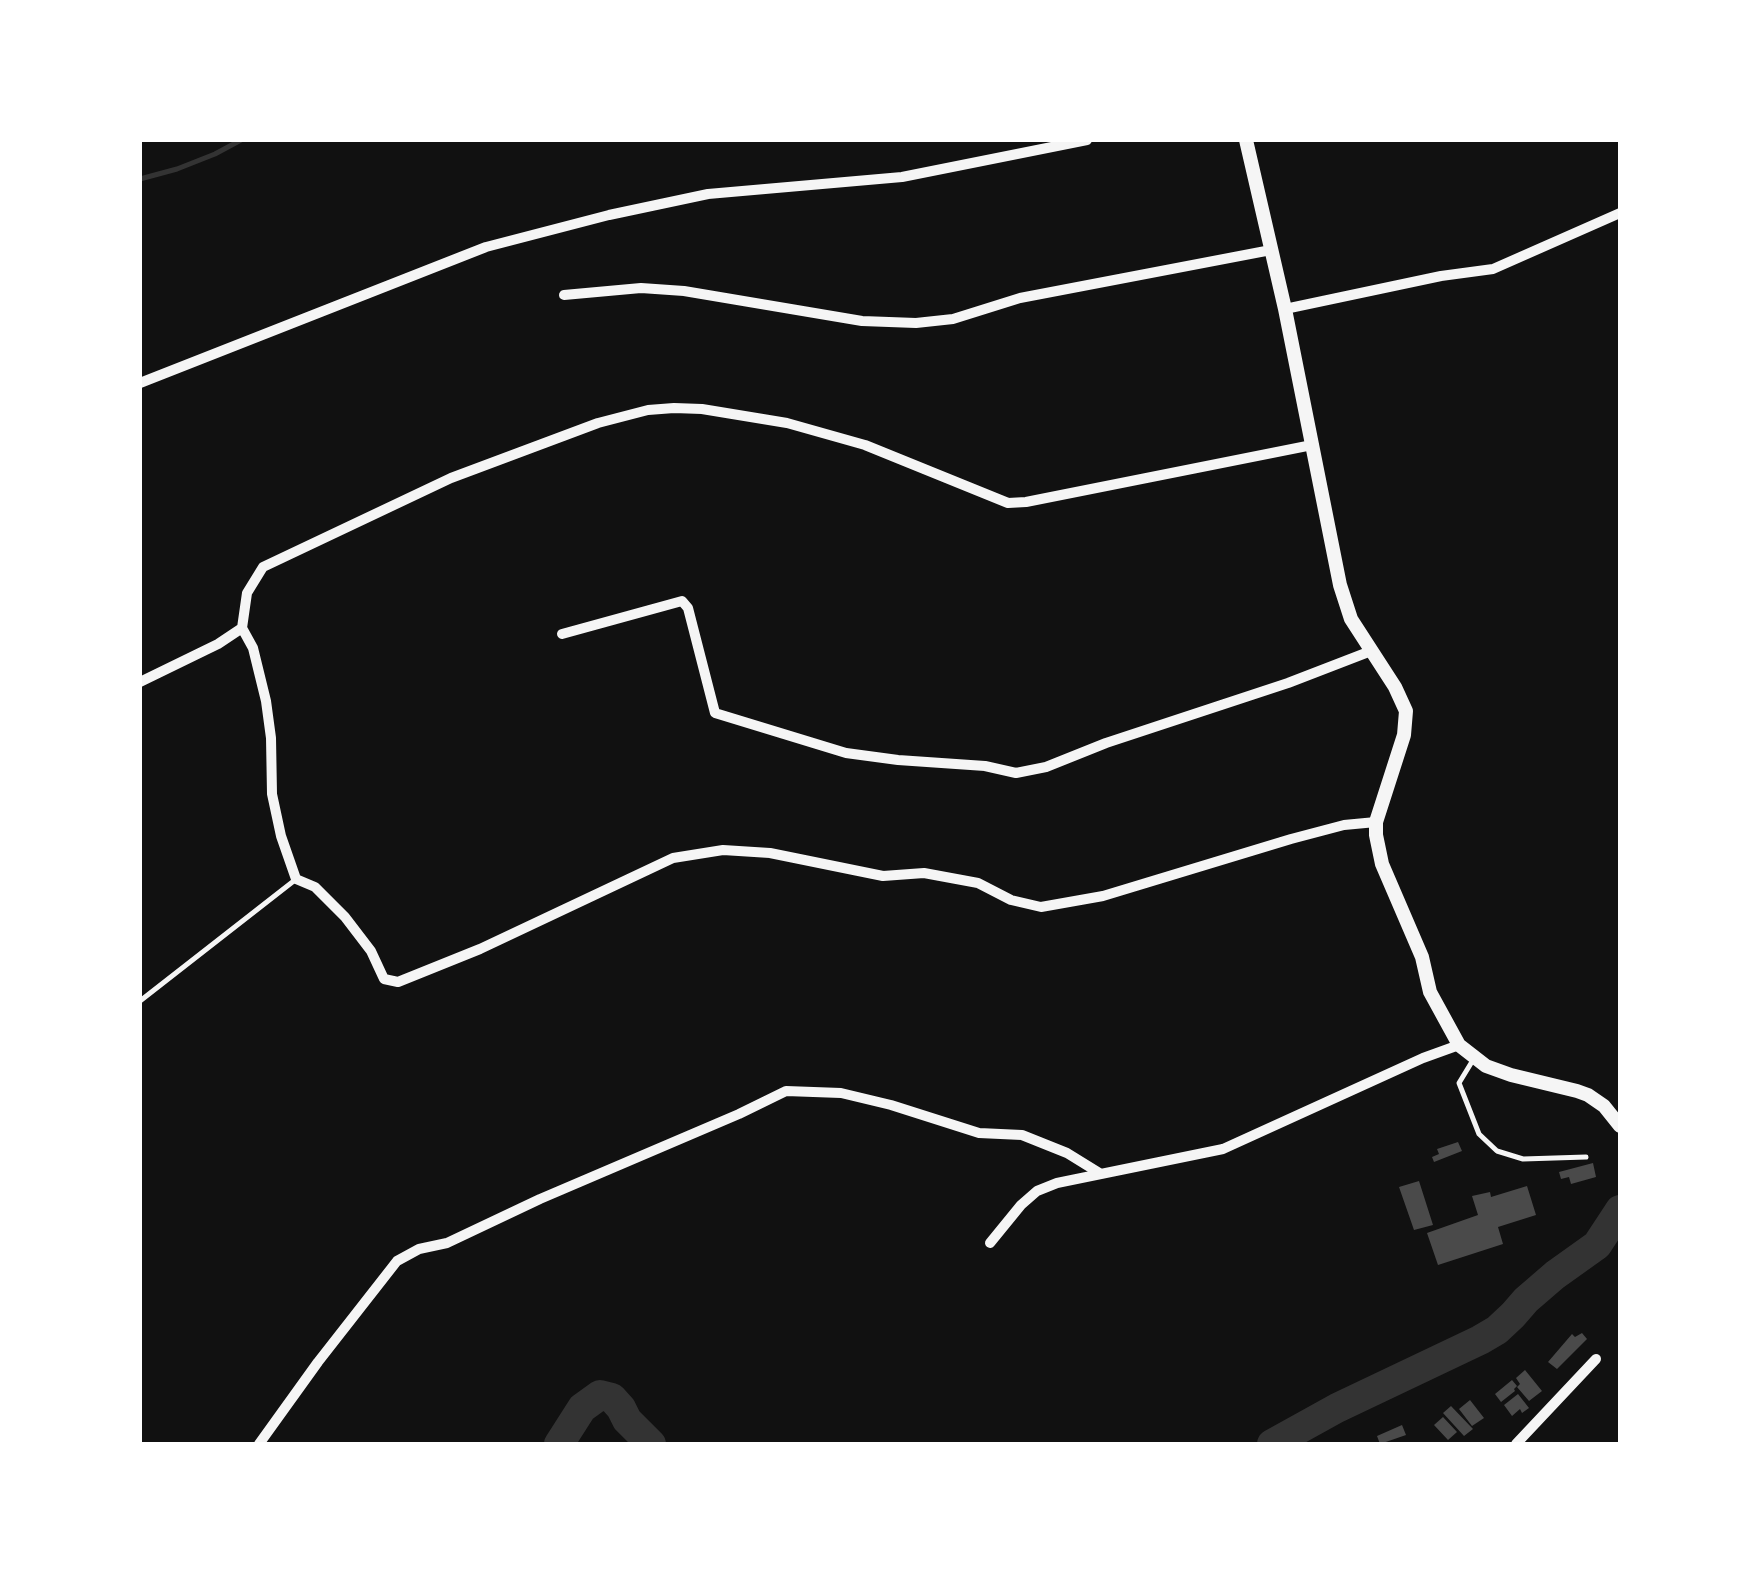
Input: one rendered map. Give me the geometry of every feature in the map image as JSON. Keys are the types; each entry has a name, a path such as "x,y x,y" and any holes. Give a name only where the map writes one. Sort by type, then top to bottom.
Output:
{"main road":[{"path":"1246,140 1285,310 1340,585 1351,618 1406,711 1404,735 1376,822 1376,835 1382,864 1422,957 1430,992 1458,1045 1486,1066 1577,1090 1604,1106 1620,1126"}],"street":[{"path":"140,384 486,247 708,194 902,177 1086,140"},
{"path":"1285,310 1441,276 1493,269 1620,213"},
{"path":"564,295 655,289 862,321 916,323 953,319 1020,298 1271,250"},
{"path":"1312,445 1008,503 865,445 787,424 702,409 648,410 598,423 451,478 263,567 247,593 242,628 253,648 266,701 272,794 296,878 315,886 371,952 384,978 398,982 480,950 673,858 724,850 770,854 883,876 924,874 978,883 1011,900 1041,907 1103,896 1291,838 1376,822"},
{"path":"562,634 682,601 688,608 715,713 846,753 1016,772 1046,767 1371,651"},
{"path":"140,682 242,628"},
{"path":"990,1243 1037,1191 1057,1183 1222,1148 1458,1045"},
{"path":"259,1444 397,1261 786,1091 841,1094 978,1132 1022,1135 1068,1153 1101,1174"},
{"path":"1516,1444 1596,1360"}],"lane":[{"path":"140,1001 296,878"},
{"path":"1475,1057 1459,1083 1479,1134 1497,1151 1523,1158 1586,1157"}],"building":[{"path":"1458,1142 1462,1151 1434,1162 1432,1157 1439,1154 1437,1149"},
{"path":"1593,1163 1596,1177 1571,1184 1569,1177 1561,1179 1559,1172"},
{"path":"1419,1181 1433,1225 1414,1230 1399,1187"},
{"path":"1527,1186 1536,1215 1498,1227 1503,1244 1438,1265 1427,1233 1478,1215 1472,1196 1490,1192 1491,1197"},
{"path":"1582,1333 1587,1339 1557,1369 1548,1362 1572,1334 1575,1337"},
{"path":"1525,1370 1542,1391 1529,1401 1517,1387 1520,1384 1516,1378"},
{"path":"1512,1380 1517,1386 1515,1391 1501,1402 1495,1394"},
{"path":"1518,1394 1529,1408 1512,1416 1504,1405"},
{"path":"1470,1400 1484,1418 1472,1426 1459,1409"},
{"path":"1451,1406 1473,1429 1464,1436 1443,1413"},
{"path":"1443,1417 1457,1432 1448,1440 1434,1425"},
{"path":"1402,1425 1406,1435 1380,1444 1377,1436"}],"waterway":[{"path":"140,179 177,169 241,140"},
{"path":"1272,1444 1497,1330 1555,1275 1597,1245 1620,1210"},
{"path":"559,1444 582,1408 600,1395 612,1398 651,1444"}]}
